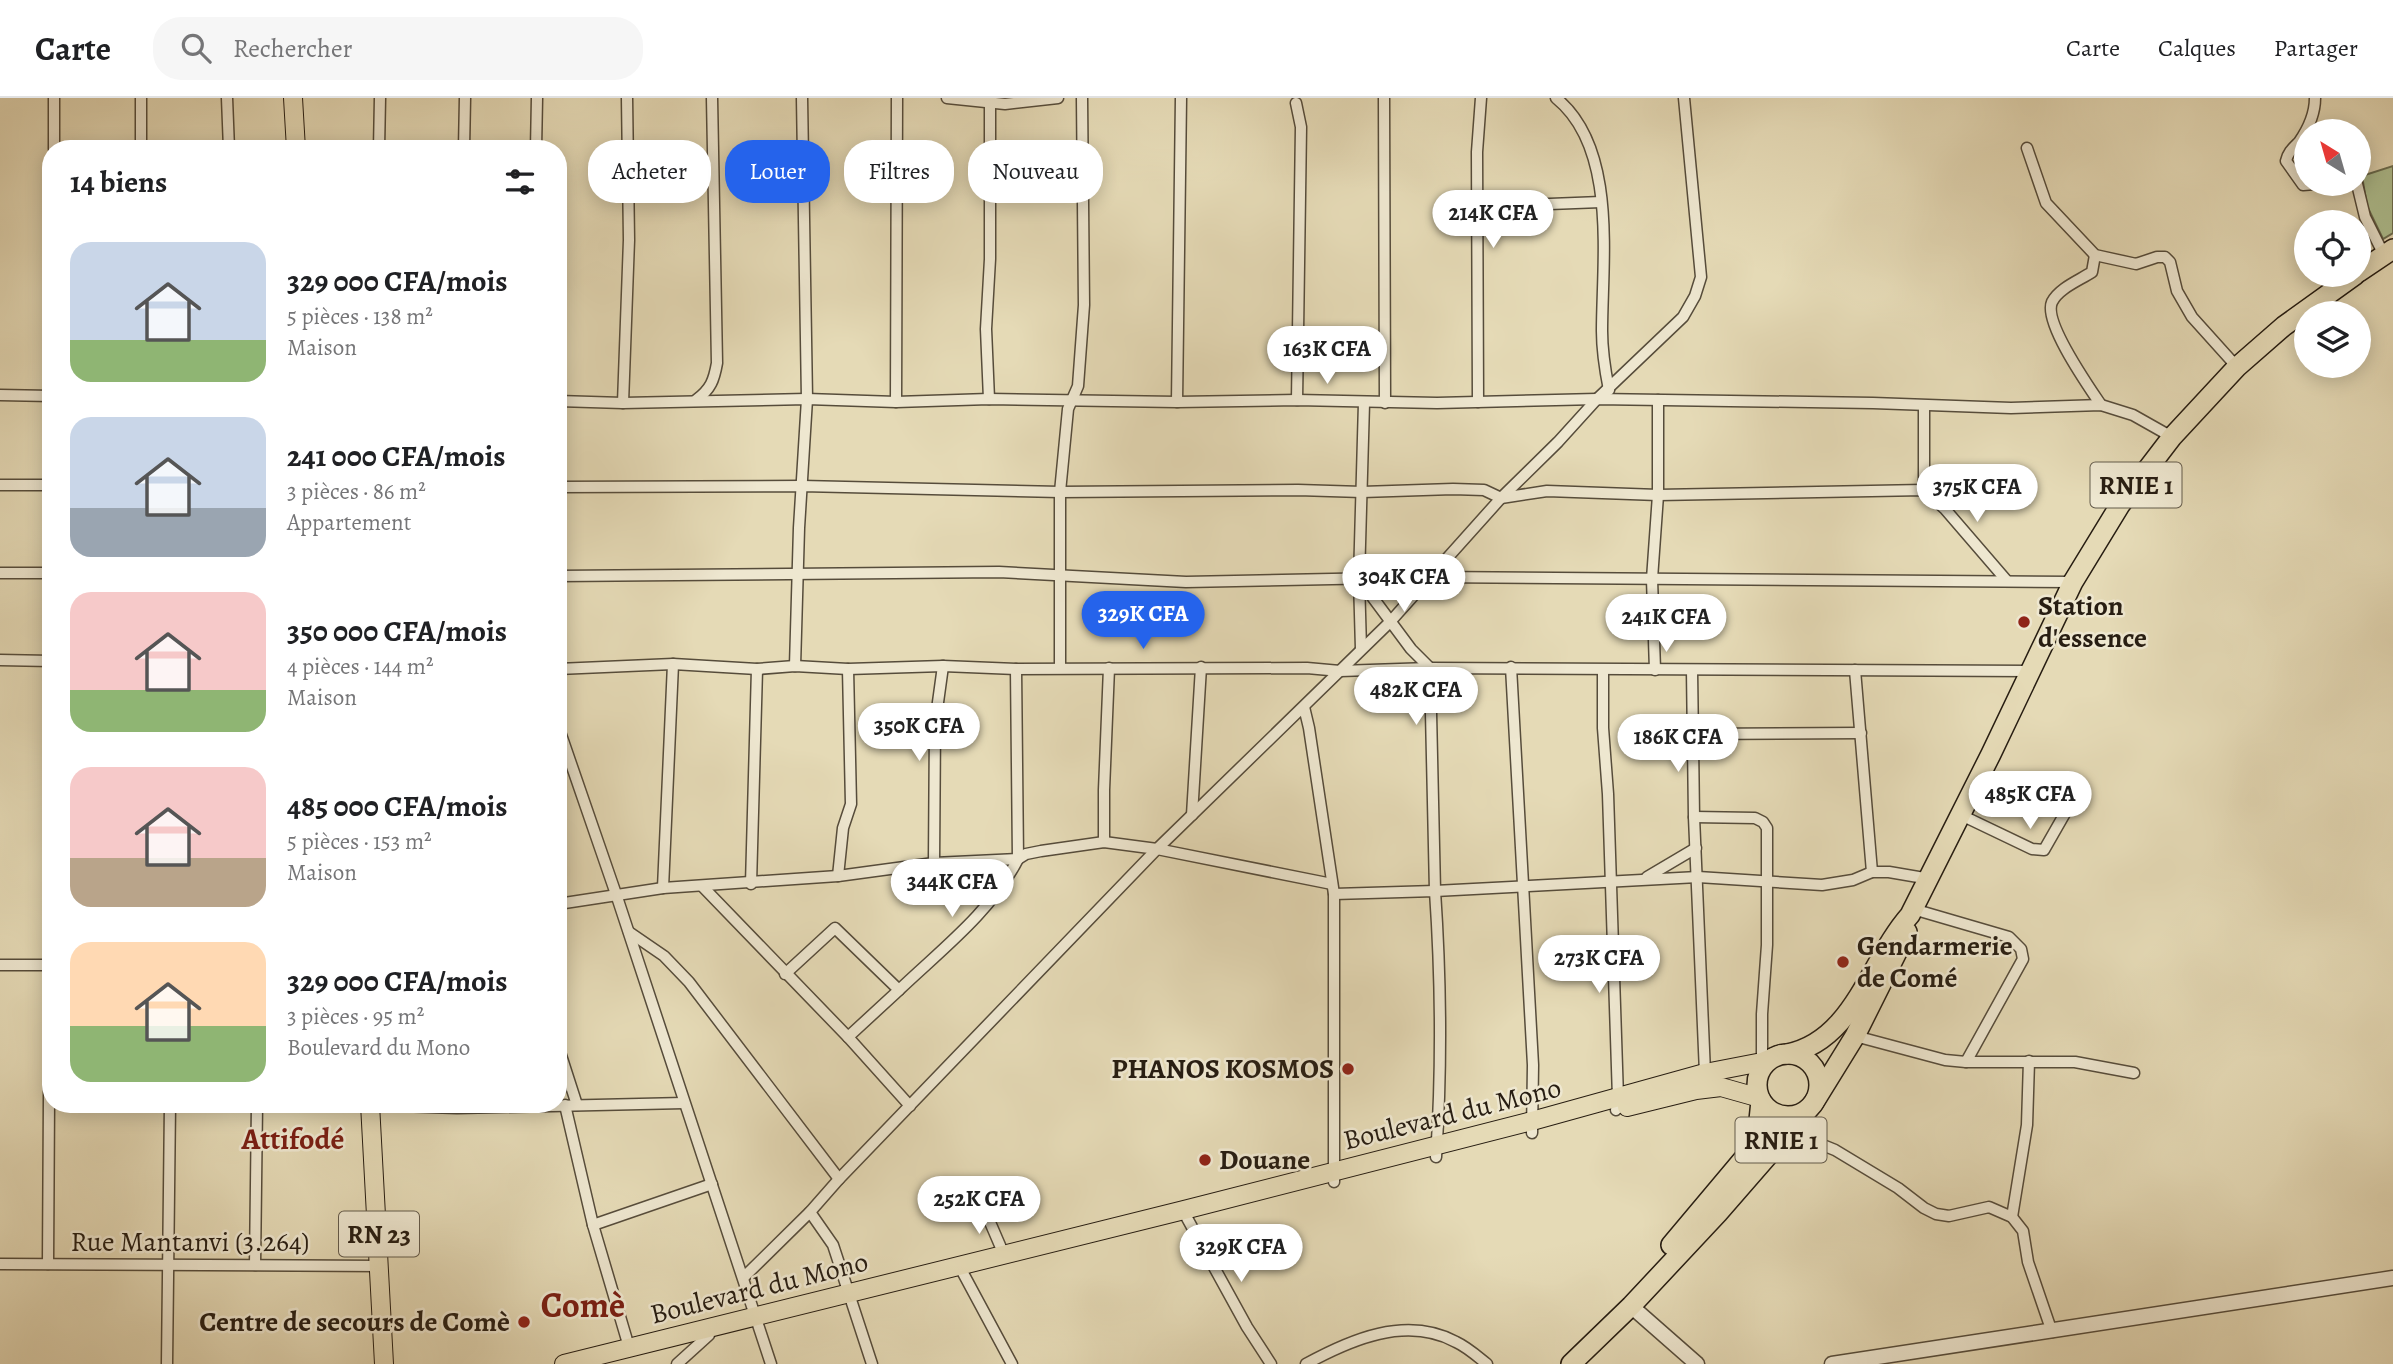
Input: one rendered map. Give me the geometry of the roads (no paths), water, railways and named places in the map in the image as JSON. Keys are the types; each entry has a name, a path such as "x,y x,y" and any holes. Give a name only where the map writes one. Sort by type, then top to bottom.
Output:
{"highway":[{"name":"RNIE 1","path":"2371,264 2389,252"},
{"name":"RNIE 1","path":"1784,1054 1804,1050 1827,1034 1844,1017 1892,937 1912,912 2073,582 2120,505 2172,437 2237,367 2284,326 2339,287"},
{"name":"RNIE 1","path":"1570,1364 1631,1306 1718,1213 1813,1104 1855,1036 1905,939 1912,912"},
{"path":"1784,1054 1804,1058 1816,1070 1819,1087 1813,1104 1790,1116 1774,1113 1760,1100 1757,1080 1765,1064 1784,1054"},
{"name":"RNIE 1","path":"1603,1331 1633,1289 1745,1159 1758,1130 1760,1100"}],"main road":[{"path":"293,98 295,140"},
{"name":"Boulevard du Mono","path":"598,1364 849,1297 1532,1127 1617,1104 1704,1073 1762,1062 1784,1054"},
{"name":"Boulevard du Mono","path":"1617,1104 1721,1087 1760,1100"},
{"name":"RN 23","path":"371,1113 381,1266 384,1364"},
{"name":"Boulevard du Mono","path":"849,1297 963,1273 1005,1258 1187,1218 1334,1177"},
{"name":"Boulevard du Mono","path":"564,1364 629,1347 756,1322"}],"street":[{"path":"54,98 54,140"},
{"path":"141,98 141,140"},
{"path":"228,98 229,140"},
{"path":"379,140 380,98"},
{"path":"464,140 465,98"},
{"path":"536,140 537,98"},
{"path":"623,403 629,240 626,98"},
{"path":"696,400 709,390 714,381 717,363 712,98"},
{"path":"795,666 807,399 803,98"},
{"path":"896,402 897,98"},
{"path":"947,98 1029,103 1058,98"},
{"path":"1060,668 1060,492 1071,400 1078,386 1084,305 1082,98"},
{"path":"1177,402 1181,98"},
{"path":"1384,98 1385,403"},
{"path":"1478,402 1477,152 1481,98"},
{"path":"1556,98 1585,135 1595,161 1603,228 1602,333 1609,390"},
{"path":"744,1277 810,1212 1157,849 1390,622 1501,498 1597,399 1682,317 1695,296 1700,277 1684,98"},
{"path":"2311,119 2315,98"},
{"path":"989,400 986,329 990,259 991,100"},
{"path":"1296,103 1301,127 1297,400"},
{"path":"2294,144 2287,153 2286,161 2294,172"},
{"path":"2027,148 2046,203 2095,256 2136,264 2165,257 2170,262 2177,291 2192,317 2237,367"},
{"path":"2360,196 2365,217 2389,252"},
{"path":"1478,207 1601,202"},
{"path":"2095,256 2092,272 2058,294 2051,303 2050,310 2071,360 2101,405"},
{"path":"0,395 42,396"},
{"path":"567,401 1297,400 1385,403 1597,399 2011,408 2101,405 2133,415 2172,437"},
{"path":"1655,670 1652,579 1658,495 1658,400"},
{"path":"1361,649 1359,579 1364,403"},
{"path":"1924,406 1924,490"},
{"path":"0,485 42,485"},
{"path":"567,487 802,486 1060,492 1484,490 1501,498 1548,491 1658,495 1924,490 1945,509 2007,581"},
{"path":"567,576 999,572 1186,582 1431,577 2073,582"},
{"path":"0,573 42,573"},
{"path":"1359,579 1390,622 1430,667 1435,891 1440,958 1436,1151"},
{"path":"0,660 42,661"},
{"path":"567,669 673,664 757,669 795,666 848,669 943,666 1307,668 1340,671 1511,667 1603,670 2031,671"},
{"path":"663,888 673,664"},
{"path":"934,863 934,724 943,666"},
{"path":"1104,842 1109,667"},
{"path":"1192,815 1201,667"},
{"path":"1511,667 1533,1065 1532,1127"},
{"path":"848,1037 983,912 1018,859 1016,668"},
{"path":"751,884 757,669"},
{"path":"838,876 843,828 850,804 848,669"},
{"path":"1603,670 1602,728 1608,794 1617,1104"},
{"path":"1692,670 1694,817 1704,1073"},
{"path":"1855,670 1872,872"},
{"path":"1304,707 1333,889 1334,1177"},
{"path":"1693,734 1861,733"},
{"path":"567,752 771,1364"},
{"path":"1961,816 2032,849 2044,850 2080,787"},
{"path":"1694,817 1755,818 1767,828 1769,881 1762,1062"},
{"path":"567,903 663,888 751,884 934,863 1018,859 1033,853 1104,842 1157,849 1333,889 1435,891 1698,877 1798,884 1839,883 1872,872 1930,879"},
{"path":"1644,878 1696,848"},
{"path":"703,887 848,1037 910,1106"},
{"path":"1912,912 2009,937 2021,949 2023,960 1966,1062"},
{"path":"785,974 835,929 899,990"},
{"path":"629,932 664,956 689,982 839,1179"},
{"path":"0,965 42,965"},
{"path":"1855,1036 1919,1054 1966,1062 2075,1062 2134,1073"},
{"path":"2012,1217 2027,1125 2029,1061"},
{"path":"567,1074 577,1105"},
{"path":"567,1105 684,1103"},
{"path":"48,1264 49,1113"},
{"path":"167,1364 170,1113"},
{"path":"255,1265 257,1113"},
{"path":"567,1113 593,1225 629,1347"},
{"path":"1788,1131 1835,1150 1936,1214 1949,1216 1989,1208 2012,1217 2024,1231 2028,1262 2052,1332"},
{"path":"593,1225 712,1184"},
{"path":"980,1199 1005,1258"},
{"path":"810,1212 833,1245 872,1364"},
{"path":"1187,1218 1247,1327 1271,1364"},
{"name":"Rue Mantanvi (3.264)","path":"0,1264 381,1266"},
{"path":"963,1273 1012,1364"},
{"path":"1832,1364 2393,1278"},
{"path":"1631,1306 1697,1364"},
{"path":"1306,1364 1337,1347 1378,1333 1412,1331 1428,1332 1456,1342 1487,1364"},
{"path":"677,1364 709,1335"}],"place":[{"name":"Station d'essence","path":"2024,622"},
{"name":"Gendarmerie de Comé","path":"1843,962"},
{"name":"PHANOS KOSMOS","path":"1348,1069"},
{"name":"Douane","path":"1205,1160"},
{"name":"Centre de secours de Comè","path":"524,1322"}],"district":[{"name":"Attifodé","path":"293,1139"},
{"name":"Comè","path":"583,1305"}]}
